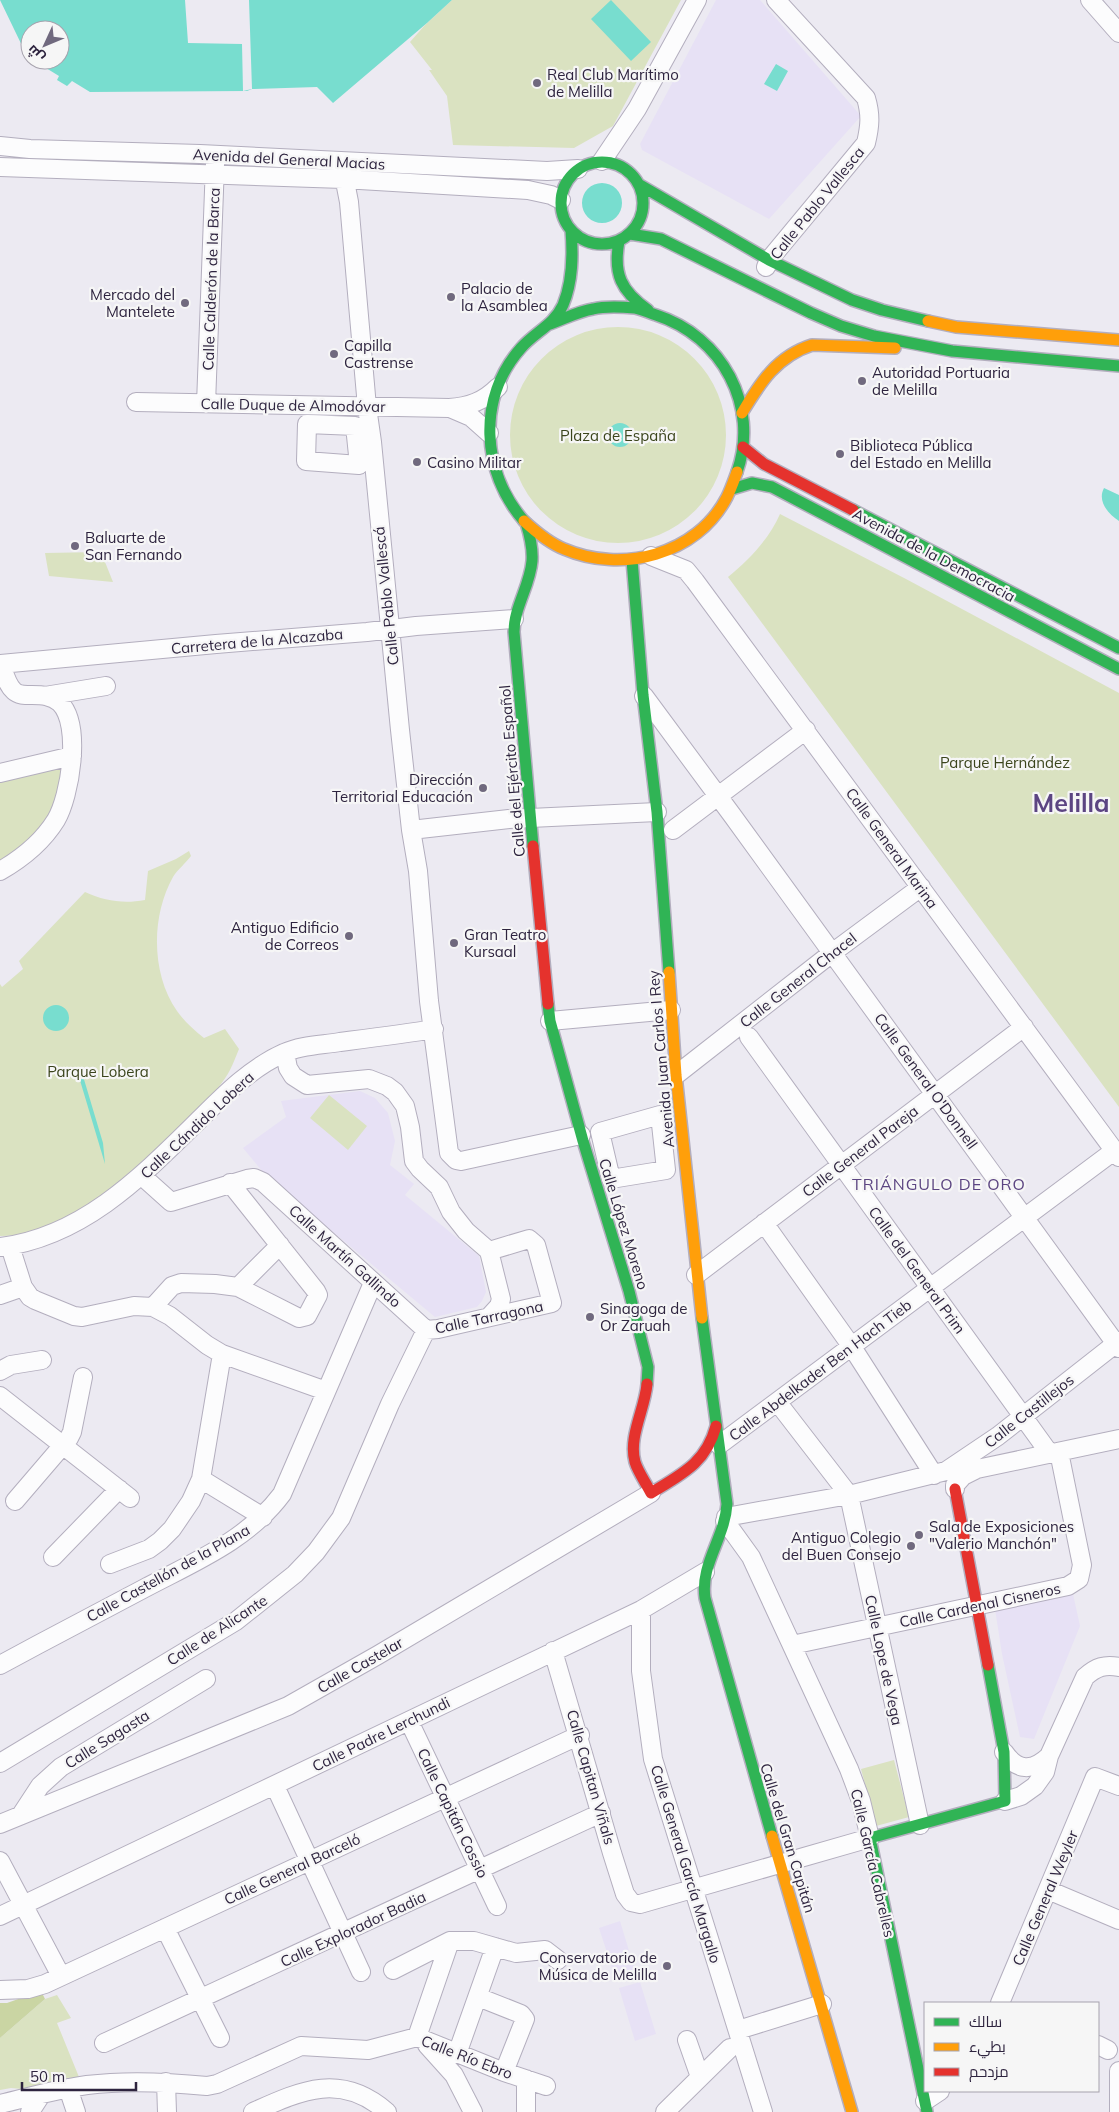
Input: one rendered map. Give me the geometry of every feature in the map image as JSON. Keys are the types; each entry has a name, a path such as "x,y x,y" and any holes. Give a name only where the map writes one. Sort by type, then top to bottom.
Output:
{"main road":[{"path":"602,161 625,168 634,175 640,185 644,198 643,211 638,223 630,234 619,241 599,244 589,242 571,230 565,221 561,200 563,189 569,178 578,169 589,163 602,161"},
{"path":"640,185 769,260 852,300 901,315 956,327 1098,351 1119,366"},
{"path":"550,324 565,298 570,283 574,249 571,230"},
{"path":"630,234 651,235 662,239 841,326 874,336 952,351"},
{"path":"619,241 616,265 619,279 626,292 648,310 680,323 711,348 720,359 734,385 742,413 743,447 732,489 717,512 701,530 682,543 652,556 632,560 603,560 573,553 545,539 526,523 510,504 499,483 492,460 489,433 491,410 498,387 508,366 522,347 550,324 576,313 603,306 626,306 648,310"},
{"path":"742,413 756,388 771,368 799,348 812,345 952,351 1098,351 1119,340"},
{"name":"Avenida de la Democracia","path":"743,447 764,464 1119,648"},
{"name":"Avenida de la Democracia","path":"732,489 752,483 772,487 1119,669"},
{"name":"Calle del Ejército Español","path":"526,523 532,546 532,569 514,619 514,641 550,1021"},
{"name":"Avenida Juan Carlos I Rey","path":"632,560 643,695 657,812 676,1076 696,1275 727,1504 726,1519"},
{"path":"976,594 984,578"},
{"name":"Calle López Moreno","path":"550,1021 581,1135 626,1282 648,1367 646,1398 633,1450 635,1463 651,1493"},
{"name":"Calle Castelar","path":"651,1493 699,1462 711,1444 716,1423"},
{"path":"699,1462 713,1464 723,1476"},
{"path":"870,1838 920,1826 1005,1801 1004,1752 954,1489"},
{"path":"705,1572 718,1544 726,1519"},
{"name":"Calle del Gran Capitán","path":"705,1572 704,1590 712,1631 852,2112"},
{"name":"Calle García Cabrelles","path":"870,1838 926,2106"}],"street":[{"path":"602,161 637,110 697,0"},
{"name":"Calle Pablo Vallesca","path":"745,280 761,274 769,260 861,150 866,143 870,127 871,114 866,98 776,0"},
{"path":"1090,0 1117,26"},
{"name":"Avenida del General Macias","path":"0,146 30,149 215,155 546,171 578,169"},
{"name":"Calle Calderón de la Barca","path":"206,404 215,155"},
{"name":"Calle Pablo Vallescá","path":"341,161 349,202 366,406 411,830 418,871 429,1000 448,1149 452,1157 461,1161 581,1135"},
{"name":"Avenida del General Macias","path":"0,167 214,176 343,179 528,190 551,195 561,200"},
{"name":"Calle Duque de Almodóvar","path":"136,402 449,408 466,406 481,401 498,387"},
{"path":"341,407 342,425"},
{"name":"Calle Duque de Almodóvar","path":"449,408 471,417 489,433"},
{"name":"Calle General Marina","path":"652,556 677,564 686,570 806,730 1117,1154"},
{"name":"Carretera de la Alcazaba","path":"1,664 514,619"},
{"path":"1,664 9,686 20,695 45,696 106,686"},
{"name":"Calle General O'Donnell","path":"643,695 724,790 732,815 1118,1344"},
{"path":"0,871 24,855 55,821 64,798 73,742 66,713 61,704 45,696"},
{"path":"673,830 806,730"},
{"path":"0,773 72,756"},
{"path":"411,830 532,817 657,812"},
{"name":"Calle General Chacel","path":"676,1076 832,953 921,888"},
{"path":"550,1021 671,1010"},
{"name":"Calle General Pareja","path":"696,1275 1024,1027"},
{"name":"Calle Cándido Lobera","path":"5,1247 42,1237 76,1221 110,1201 142,1176 241,1081 285,1053 310,1046 434,1030"},
{"name":"Calle del General Prim","path":"749,1037 1023,1416 1054,1453"},
{"path":"285,1053 288,1068 293,1076 307,1085 369,1079 378,1081 395,1092 405,1106 414,1161 439,1188 451,1212 466,1231 489,1251 501,1299 499,1306 489,1317"},
{"path":"660,1115 666,1170 610,1179 600,1132 660,1115"},
{"name":"Calle Abdelkader Ben Hach Tieb","path":"719,1445 1025,1218 1117,1154"},
{"path":"142,1176 171,1202 230,1183 318,1295 305,1318 299,1318 238,1287 215,1284 181,1283 172,1286 153,1307"},
{"name":"Calle Martín Gallindo","path":"230,1183 254,1178 264,1182 426,1330"},
{"path":"764,1223 852,1347 934,1475"},
{"name":"Calle Tarragona","path":"426,1330 552,1304 536,1245 533,1241 529,1239 489,1251"},
{"path":"238,1287 280,1245"},
{"path":"5,1247 23,1287 30,1297 35,1300 74,1316 82,1317 134,1306 153,1307 170,1316 207,1345 222,1354 326,1391"},
{"name":"Calle Castellón de la Plana","path":"0,1665 202,1558 247,1531 263,1517 282,1494 373,1283"},
{"path":"0,1295 23,1287"},
{"name":"Calle de Alicante","path":"0,1763 236,1621 295,1574 316,1552 341,1518 390,1404 426,1330"},
{"name":"Calle Castillejos","path":"726,1519 849,1495 946,1471 968,1457 1118,1344"},
{"path":"110,1564 149,1549 160,1541 182,1516 191,1501 201,1479 222,1354"},
{"path":"0,1371 11,1365 42,1360"},
{"path":"15,1501 64,1446 72,1432 83,1377"},
{"path":"0,1396 124,1494 53,1557"},
{"path":"778,1403 849,1495"},
{"path":"954,1489 958,1480 968,1472 1119,1439"},
{"name":"Calle Cardenal Cisneros","path":"792,1645 1068,1586 1079,1579 1082,1565 1054,1453"},
{"path":"201,1479 263,1517"},
{"name":"Calle Castelar","path":"0,1824 288,1706 651,1493"},
{"name":"Calle Lope de Vega","path":"849,1495 920,1826"},
{"name":"Calle García Cabrelles","path":"726,1519 751,1557 854,1781 870,1838"},
{"name":"Calle Padre Lerchundi","path":"0,1916 641,1610 705,1572"},
{"name":"Calle General García Margallo","path":"641,1610 642,1671 651,1751 660,1787 738,2030 762,2112"},
{"name":"Calle Capitan Viñals","path":"554,1650 625,1894 631,1902 640,1904 693,1889"},
{"path":"1005,1801 1021,1796 1035,1786 1045,1772 1049,1756 1086,1676 1094,1668 1113,1666"},
{"name":"Calle Sagasta","path":"21,1815 40,1786 61,1767 206,1679"},
{"name":"Calle Capitán Cossio","path":"409,1721 497,1906"},
{"name":"Calle General Barceló","path":"0,1990 28,1989 62,1976 580,1735"},
{"path":"1004,1752 1010,1761 1020,1766 1031,1767 1041,1764 1049,1756"},
{"name":"Calle General Weyler","path":"1000,2002 1095,1776 1119,1786"},
{"path":"275,1786 361,1972"},
{"name":"Calle Explorador Badia","path":"104,2043 601,1813"},
{"path":"693,1889 870,1838"},
{"path":"0,1861 22,1905 62,1976"},
{"path":"1048,1890 1119,1920"},
{"path":"164,1928 220,2038"},
{"path":"450,1941 417,2037 437,2055 454,2075 473,2112"},
{"path":"393,1970 450,1941 474,1941 516,1953 545,1950 558,1960"},
{"path":"457,2054 495,1947"},
{"path":"478,1997 521,2014 525,2018 504,2072"},
{"path":"738,2030 822,2004"},
{"name":"Calle Río Ebro","path":"166,2082 207,2086 217,2084 301,2046 368,2050 417,2037 504,2072 546,2086"},
{"path":"686,2040 700,2077"},
{"path":"665,2112 730,2048"},
{"path":"1119,2071 1119,2112"},
{"path":"526,2079 526,2112"},
{"path":"5,2112 0,2105 68,2088 119,2082 166,2082 167,2112"},
{"path":"68,2088 76,2112"},
{"path":"253,2112 292,2094 319,2089 349,2090 367,2097 387,2112"},
{"path":"926,2106 939,2092"},
{"path":"30,2112 41,2094"}],"shaded area":[{"path":"0,0 452,0 333,103 317,87 252,89 247,91 90,92 72,81 67,86 57,80 59,76 49,70 70,70 70,20 20,20 20,41"},
{"path":"611,0 651,42 631,61 591,19"},
{"path":"716,0 760,0 861,116 769,219 642,150 640,144"},
{"path":"776,64 788,71 777,91 764,84"},
{"path":"598,183 606,183 613,186 619,192 622,203 619,214 613,220 606,223 598,223 591,220 585,214 582,207 582,199 585,192 591,186"},
{"path":"620,423 629,426 632,435 629,444 620,447 611,444 608,435 611,426"},
{"path":"1104,488 1119,495 1119,521 1105,507 1102,498"},
{"path":"56,1005 65,1009 69,1018 65,1027 56,1031 47,1027 43,1018 47,1009"},
{"path":"83,1076 103,1143 105,1164 79,1077"},
{"path":"360,1091 375,1098 388,1113 395,1141 390,1165 414,1184 405,1195 479,1256 486,1292 477,1307 435,1317 267,1177 243,1148 286,1117 281,1101"},
{"path":"1073,1594 1080,1626 1034,1739 1020,1737 1002,1654 995,1609"},
{"path":"620,1921 636,1974 616,1980 599,1928"},
{"path":"640,1982 656,2034 635,2041 619,1988"},
{"path":"41,1991 45,1999 0,2038 0,2003 7,2003"}],"green space":[{"name":"Real Club Marítimo de Melilla","path":"452,0 681,0 613,126 574,148 453,145 447,96 429,70 432,70 410,42"},
{"name":"Plaza de España","path":"618,327 639,329 659,335 678,345 694,359 708,375 718,394 724,414 726,435 724,456 718,476 708,495 694,511 678,525 659,535 639,541 618,543 597,541 577,535 558,525 542,511 528,495 518,476 512,456 510,435 512,414 518,394 528,375 542,359 558,345 577,335 597,329"},
{"name":"Parque Hernández","path":"780,514 1119,693 1119,1107 728,577 758,548"},
{"path":"101,552 113,582 49,576 45,553"},
{"path":"72,756 60,811 0,871 0,773"},
{"name":"Parque Lobera","path":"189,851 191,856 173,877 161,909 157,945 162,980 168,996 177,1011 204,1038 225,1029 239,1049 230,1070 213,1094 177,1131 139,1166 96,1200 73,1215 49,1226 25,1234 0,1236 0,984 2,987 23,969 19,961 85,892 114,901 145,900 148,871"},
{"path":"329,1095 367,1126 348,1150 310,1118"},
{"path":"894,1760 909,1817 876,1826 861,1769"},
{"path":"57,1995 71,2018 57,2023 79,2077 22,2089 0,2090 0,2038 45,1999"}],"pier":[{"path":"185,0 249,0 252,89 243,91 242,44 188,43"}],"traffic: fast":[{"path":"602,162 618,165 631,174 640,187 643,203 640,219 631,232 618,241 602,244 586,241 573,232 564,219 561,203 564,187 573,174 586,165 602,162"},
{"path":"640,185 769,260 852,300 882,310 928,321"},
{"path":"524,521 510,501 499,480 490,434 491,412 497,389 507,368 521,348 554,318 563,305 569,287 572,268 571,230"},
{"path":"630,234 661,239 811,313 841,326 874,336 952,351 1119,366"},
{"path":"619,241 617,263 621,281 631,296 648,310"},
{"path":"550,324 582,311 614,307 635,308 679,325 700,339 717,357 730,377 739,399 743,423 743,447 737,472"},
{"path":"732,489 752,483 772,487 1119,669"},
{"path":"853,510 1119,648"},
{"path":"526,523 531,542 532,561 517,614 514,632 533,846"},
{"path":"632,560 643,695 657,812 669,972"},
{"path":"548,1004 550,1021 583,1141 629,1291 648,1367 647,1384"},
{"path":"702,1318 727,1504 722,1528 706,1574 705,1598 772,1836"},
{"path":"927,2112 870,1838 1005,1801 1004,1752 988,1665"}],"traffic: slow":[{"path":"928,321 956,327 1119,340"},
{"path":"742,413 763,381 779,363 800,350 812,345 895,348"},
{"path":"524,521 553,544 586,556 610,560 633,559 656,554 678,546 697,533 714,517 727,497 737,472"},
{"path":"669,972 676,1075 702,1318"},
{"path":"772,1836 852,2112"}],"traffic: jam":[{"path":"743,447 764,464 853,510"},
{"path":"533,846 548,1004"},
{"path":"647,1384 635,1433 633,1452 636,1466 651,1493 683,1473 699,1458 712,1439 716,1426"},
{"path":"955,1489 988,1665"}],"place":[{"name":"Real Club Marítimo de Melilla","path":"537,83"},
{"name":"Palacio de la Asamblea","path":"451,297"},
{"name":"Mercado del Mantelete","path":"185,303"},
{"name":"Capilla Castrense","path":"334,354"},
{"name":"Autoridad Portuaria de Melilla","path":"862,381"},
{"name":"Biblioteca Pública del Estado en Melilla","path":"840,454"},
{"name":"Casino Militar","path":"417,462"},
{"name":"Baluarte de San Fernando","path":"75,546"},
{"name":"Dirección Territorial Educación","path":"483,788"},
{"name":"Antiguo Edificio de Correos","path":"349,936"},
{"name":"Gran Teatro Kursaal","path":"454,943"},
{"name":"Sinagoga de Or Zaruah","path":"590,1317"},
{"name":"Sala de Exposiciones \"Valerio Manchón\"","path":"919,1535"},
{"name":"Antiguo Colegio del Buen Consejo","path":"911,1546"},
{"name":"Conservatorio de Música de Melilla","path":"667,1966"}],"district":[{"name":"Melilla","path":"1071,802"},
{"name":"TRIÁNGULO DE ORO","path":"939,1184"}]}
